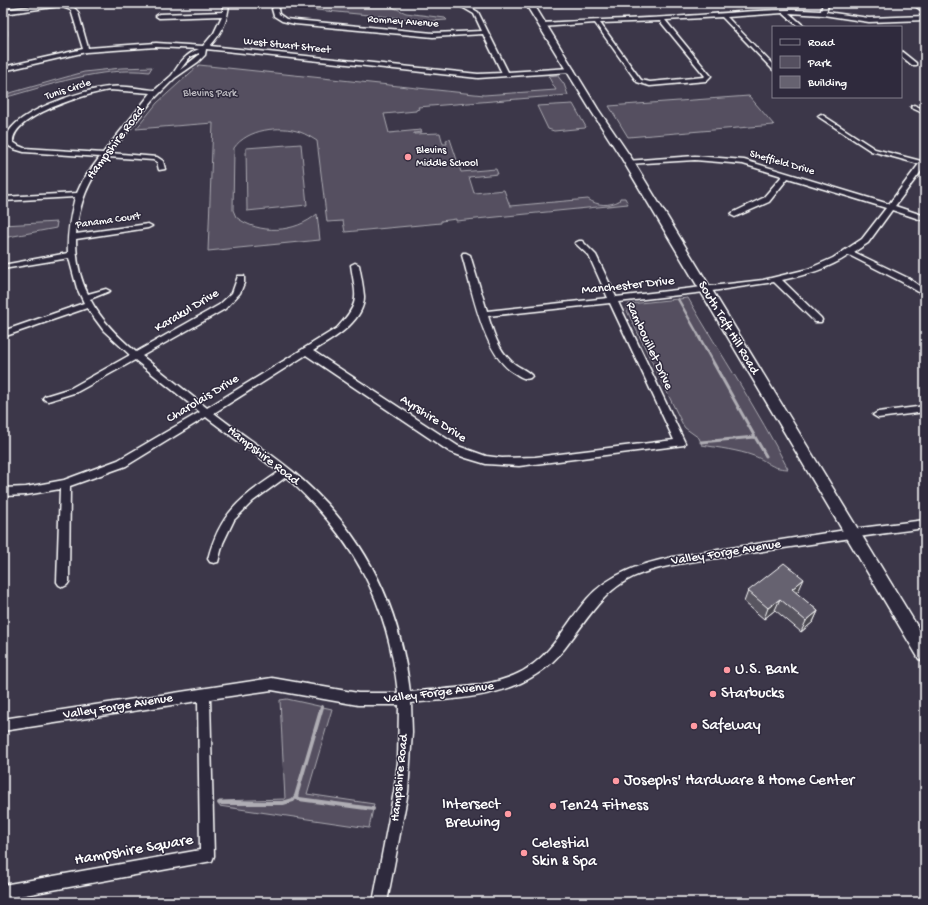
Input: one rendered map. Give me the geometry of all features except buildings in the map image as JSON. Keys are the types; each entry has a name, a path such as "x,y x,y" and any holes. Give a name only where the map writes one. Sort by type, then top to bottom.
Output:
{"main road":[{"name":"South Taft Hill Road","path":"529,3 628,162 925,654"}],"street":[{"name":"Hampshire Road","path":"226,3 226,14 221,28 203,48 202,55 192,65 174,76 156,92 94,170 80,195 72,224 72,255 75,270 87,301 100,321 136,356 206,412 286,472 307,490 345,533 377,586 397,650 404,685 406,739 404,774 397,819 385,869 380,902"},
{"name":"Romney Avenue","path":"280,3 274,11 276,15 295,22 422,35 486,32"},
{"path":"452,3 464,6 476,13 506,75"},
{"path":"823,13 826,3"},
{"path":"914,3 925,11"},
{"path":"3,12 47,5 61,4 70,7 75,12 86,50"},
{"path":"542,24 661,19 784,11 823,13 861,19 887,20 925,18"},
{"path":"784,11 801,26"},
{"path":"159,16 226,14"},
{"path":"723,15 772,67"},
{"path":"276,21 282,18"},
{"path":"596,21 639,81 650,84 706,79 708,76 661,19"},
{"path":"861,19 868,26"},
{"name":"West Stuart Street","path":"3,69 86,50 144,45 203,48 467,75 506,75 571,70"},
{"path":"902,54 914,64"},
{"name":"Tunis Circle","path":"105,156 24,150 12,147 6,142 6,139 10,132 38,111 55,104 106,89 115,88 156,92"},
{"path":"914,107 925,112"},
{"path":"821,116 873,150 924,163"},
{"path":"105,156 155,158 160,161 161,169"},
{"name":"Sheffield Drive","path":"628,162 696,158 744,162 891,207 925,219"},
{"name":"Manchester Drive","path":"483,314 705,290 776,280 811,271 836,260 865,241 924,163"},
{"path":"735,216 766,200 787,175"},
{"path":"3,199 80,195"},
{"name":"Panama Court","path":"71,237 148,226"},
{"name":"Rambouillet Drive","path":"579,243 592,255 680,443"},
{"path":"850,252 905,280 925,294"},
{"path":"3,267 72,255"},
{"path":"466,255 490,336 499,354 517,372 527,376"},
{"name":"Charolais Drive","path":"3,492 26,491 65,484 90,476 122,462 340,330 354,315 358,308 360,297 355,265"},
{"name":"Karakul Drive","path":"48,398 74,390 227,304 237,292 241,278"},
{"path":"776,280 818,320"},
{"path":"3,334 87,301 106,291"},
{"name":"Ayrshire Drive","path":"306,351 454,449 467,456 481,460 496,462 525,462 680,443"},
{"path":"878,415 925,409"},
{"path":"214,558 217,542 229,518 239,506 286,472"},
{"path":"63,582 65,484"},
{"name":"Valley Forge Avenue","path":"3,725 272,684 291,685 351,698 370,700 405,698 488,688 524,676 539,667 553,655 591,604 604,590 623,577 644,568 673,561 852,533 925,524"},
{"name":"Hampshire Square","path":"3,892 207,856 204,694"}],"green space":[{"path":"341,3 383,3 406,13 445,18 447,20 432,21 316,10 315,6"},
{"name":"Blevins Park","path":"199,65 484,95 556,90 548,76 557,75 564,84 568,95 418,107 419,109 416,111 384,114 389,133 421,130 422,132 414,134 440,133 443,144 447,144 446,140 450,139 461,172 496,169 498,174 469,177 474,193 504,190 510,206 588,199 599,204 611,204 619,201 620,198 625,198 628,204 456,221 456,219 441,221 441,223 345,232 343,221 327,222 317,141 307,135 292,130 264,130 247,136 234,148 233,210 236,217 255,227 277,229 298,225 317,214 320,240 208,251 213,123 136,129 157,103"},
{"path":"152,67 149,72 131,71 94,74 3,98 3,95 84,72 121,68"},
{"path":"749,96 774,125 628,137 609,106"},
{"path":"573,104 586,127 585,128 554,131 548,129 537,106"},
{"path":"301,144 307,205 247,211 246,148"},
{"path":"57,222 56,228 3,238 3,225"},
{"path":"688,298 752,404 788,469 773,466 748,454 702,445 699,438 683,425 626,309 629,304"},
{"path":"287,699 332,709 307,794 374,804 369,828 219,806 219,801 285,799 280,700"}],"waterway":[{"path":"678,299 700,338"},
{"path":"699,337 755,437"},
{"path":"701,442 755,437"},
{"path":"755,437 766,456"},
{"path":"296,796 322,707"},
{"path":"219,803 283,803 293,800 296,796"},
{"path":"296,796 299,799 373,809"}],"place":[{"name":"Blevins Middle School","path":"408,157"},
{"name":"U.S. Bank","path":"727,670"},
{"name":"Starbucks","path":"713,694"},
{"name":"Safeway","path":"694,726"},
{"name":"Josephs' Hardware & Home Center","path":"616,781"},
{"name":"Ten24 Fitness","path":"553,806"},
{"name":"Intersect Brewing","path":"508,814"},
{"name":"Celestial Skin & Spa","path":"524,853"}]}
